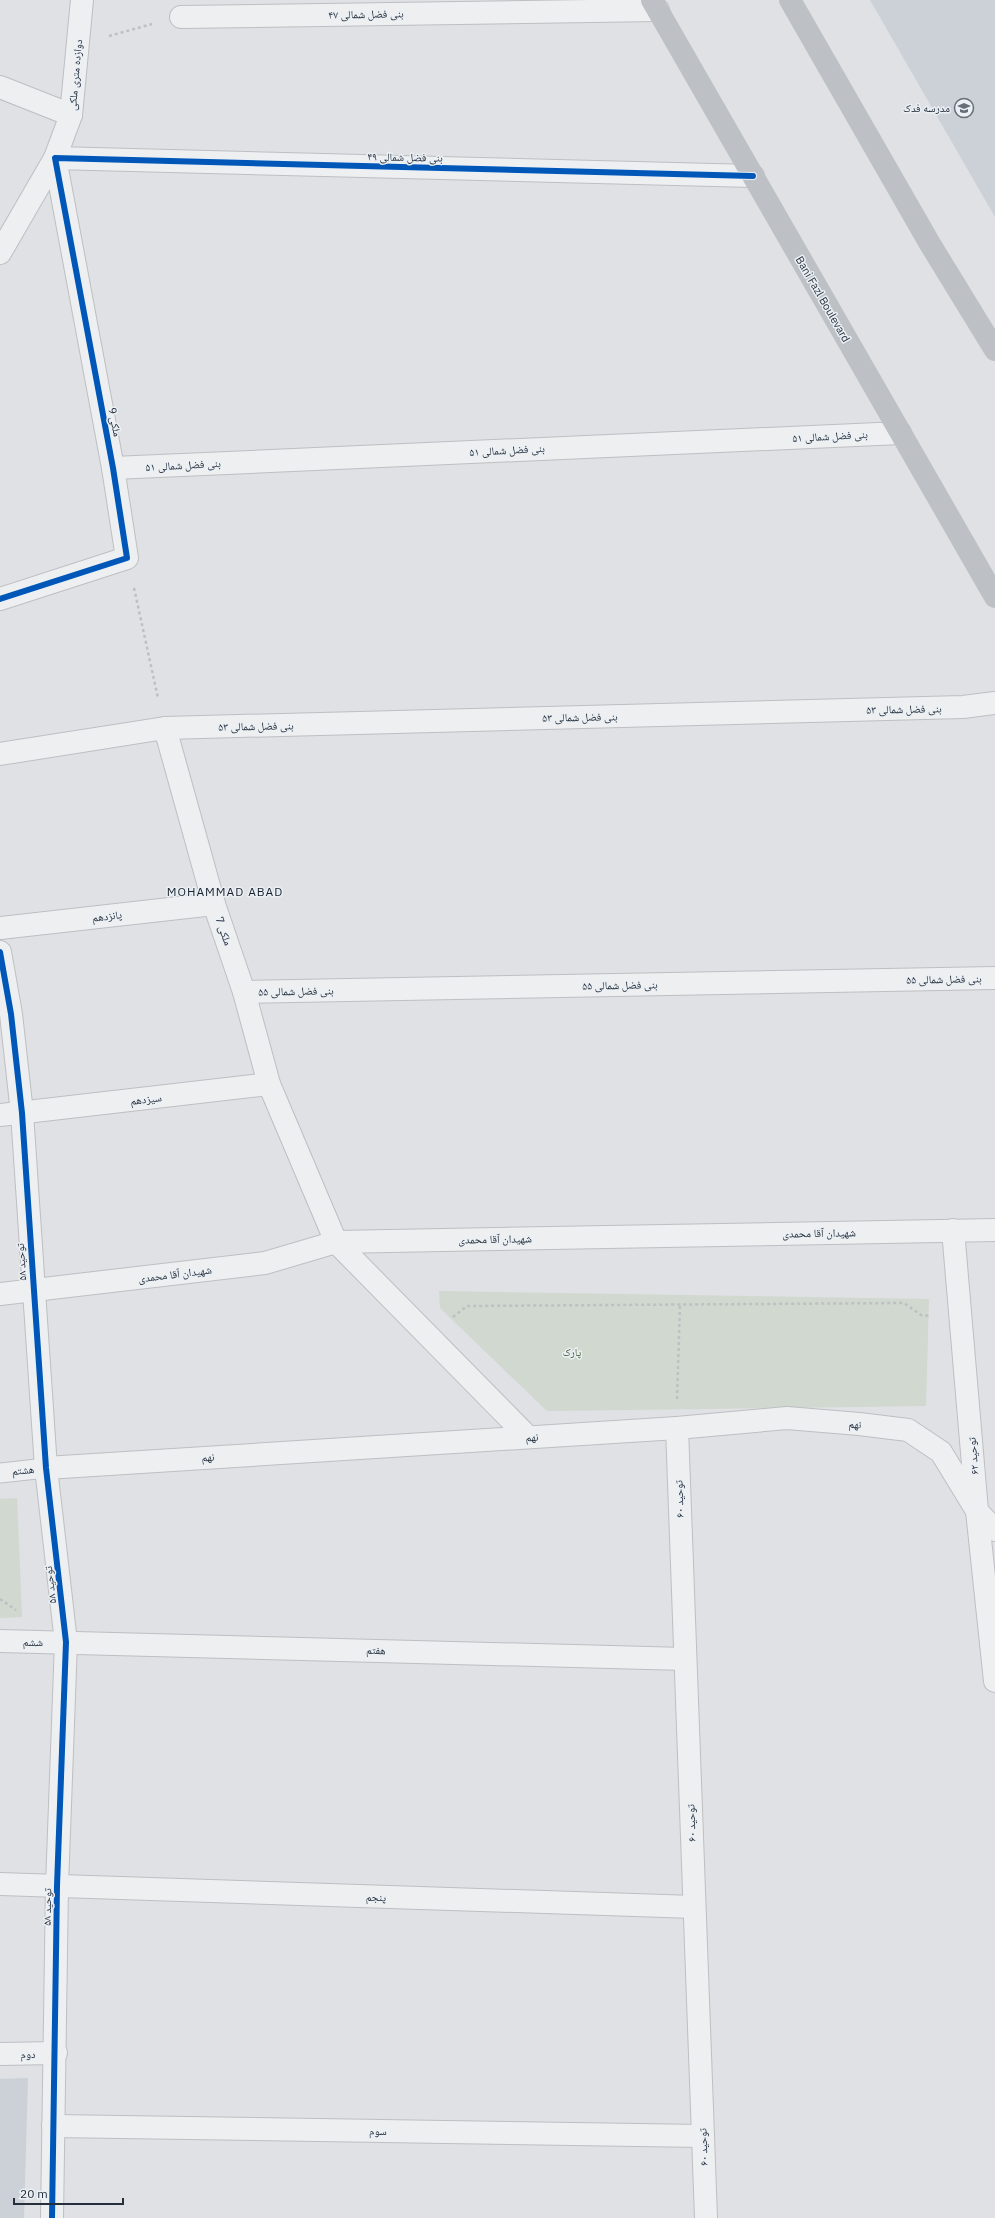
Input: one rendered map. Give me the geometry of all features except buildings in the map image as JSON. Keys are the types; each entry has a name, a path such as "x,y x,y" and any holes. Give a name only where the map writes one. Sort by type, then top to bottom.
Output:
{"main road":[{"path":"790,0 930,244 995,350"},
{"name":"Bani Fazl Boulevard","path":"655,5 995,597"}],"street":[{"name":"دوازده متری ملکی","path":"0,253 55,158 71,115 82,0"},
{"name":"بنی فضل شمالی ۴۷","path":"181,17 655,5"},
{"path":"0,87 71,115"},
{"name":"بنی فضل شمالی ۴۹","path":"55,158 754,176"},
{"name":"ملکی 9","path":"55,158 114,468 127,558"},
{"name":"بنی فضل شمالی ۵۱","path":"114,468 900,433"},
{"path":"0,599 127,558"},
{"name":"بنی فضل شمالی ۵۳","path":"165,728 963,707 995,703"},
{"path":"0,754 165,728"},
{"name":"ملکی 7","path":"165,728 214,904 244,992 269,1084 336,1242"},
{"name":"پانزدهم","path":"0,928 214,904"},
{"name":"توحید ۵۸","path":"0,952 11,1014 22,1113 46,1468 66,1642 57,1886 56,2053 53,2126 52,2218"},
{"name":"بنی فضل شمالی ۵۵","path":"244,992 995,978"},
{"name":"سیزدهم","path":"0,1115 269,1084"},
{"name":"توحید ۶۲","path":"954,1230 977,1511 995,1681"},
{"name":"شهیدان آقا محمدی","path":"0,1294 265,1263 336,1242 995,1230"},
{"path":"336,1242 528,1437"},
{"name":"نهم","path":"46,1468 677,1428 787,1418 908,1430 941,1452 977,1511"},
{"name":"توحید ۶۰","path":"677,1428 706,2218"},
{"path":"977,1511 995,1530"},
{"name":"ششم","path":"0,1641 66,1642"},
{"name":"هفتم","path":"66,1642 685,1659"},
{"name":"پنجم","path":"0,1884 694,1908"},
{"name":"دوم","path":"0,2054 56,2053"},
{"name":"سوم","path":"53,2126 703,2136"}],"lane":[{"name":"هشتم","path":"0,1473 46,1468"}],"path":[{"path":"77,45 181,17"},
{"path":"127,558 165,728"},
{"path":"429,1336 467,1306 904,1303 921,1315 961,1317"},
{"path":"677,1428 680,1305"}],"shaded area":[{"name":"مدرسه فدک","path":"870,0 995,0 995,217"},
{"path":"28,2078 24,2218 0,2218 0,2079"}],"green space":[{"name":"پارک","path":"439,1291 929,1299 926,1406 547,1411 440,1308"},
{"path":"17,1498 22,1617 0,1618 0,1499"}],"cycle path":[{"path":"0,599 127,558 113,468 55,158 753,176"},
{"path":"0,952 11,1014 22,1113 46,1468 66,1642 57,1886 52,2218"}],"place":[{"name":"مدرسه فدک","path":"964,108"}],"district":[{"name":"MOHAMMAD ABAD","path":"225,892"}]}
